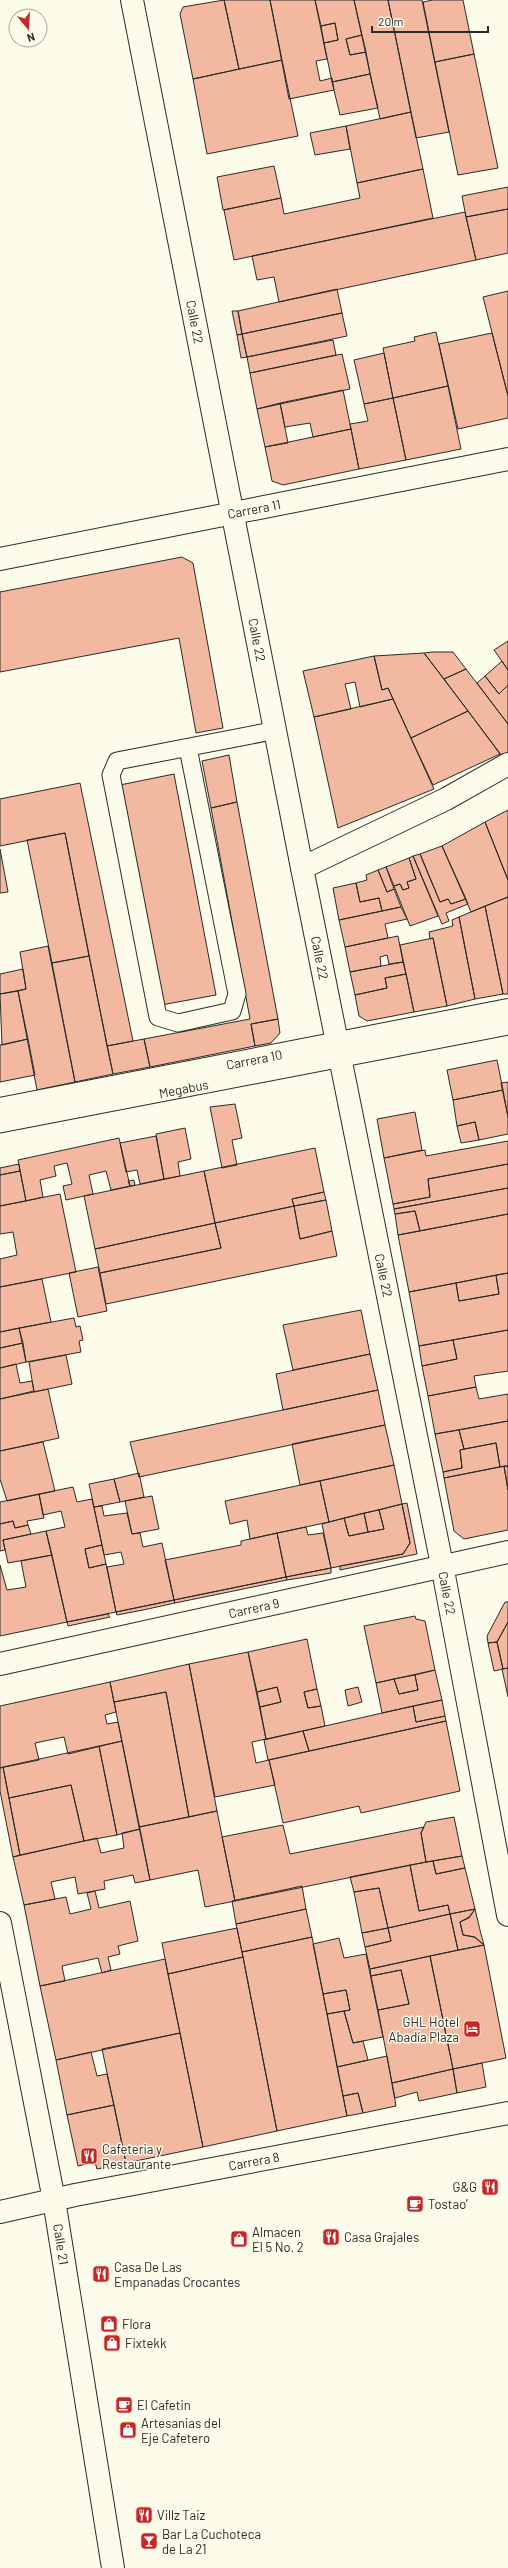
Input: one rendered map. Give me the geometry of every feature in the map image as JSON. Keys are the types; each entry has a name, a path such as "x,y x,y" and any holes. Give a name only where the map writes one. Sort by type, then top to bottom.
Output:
{"street":[{"name":"Calle 22","path":"132,0 232,512 277,730 302,868 338,1051 442,1565 508,1915"},
{"name":"Carrera 11","path":"0,559 232,512 508,459"},
{"path":"302,868 446,798 508,764"},
{"name":"Carrera 10","path":"0,1109 338,1051 508,1010"},
{"name":"Carrera 9","path":"0,1664 442,1565 508,1552"},
{"name":"Calle 21","path":"0,1923 54,2200 113,2568"},
{"name":"Carrera 8","path":"0,2212 54,2200 508,2113"}],"lane":[{"path":"188,748 238,994 232,1011 178,1023 158,1017 111,775 117,761 277,730"},
{"name":"Megabus","path":"0,1124 338,1051 508,1026"}],"building":[{"path":"224,0 239,69 193,79 180,14 183,7"},
{"path":"224,0 270,0 282,60 239,69"},
{"path":"270,0 315,0 327,59 316,61 320,81 332,78 334,90 289,99"},
{"path":"315,0 354,0 362,35 346,39 350,55 366,52 370,74 332,82 324,43 338,40 335,23 321,26"},
{"path":"354,0 388,0 411,112 380,119"},
{"path":"388,0 422,0 449,132 416,138"},
{"path":"433,0 463,0 474,54 435,62 423,2"},
{"path":"335,23 338,40 324,43 321,26"},
{"path":"362,35 366,52 350,55 346,39"},
{"path":"474,54 498,168 458,175 435,62"},
{"path":"282,60 298,136 207,154 193,79"},
{"path":"370,74 378,108 340,115 332,82"},
{"path":"411,112 423,169 357,183 346,126"},
{"path":"346,126 350,149 315,155 310,133"},
{"path":"274,166 281,198 223,210 217,177"},
{"path":"423,169 433,218 234,260 224,210 281,198 284,214 360,198 357,183"},
{"path":"508,187 508,209 466,217 462,196"},
{"path":"508,209 508,253 476,260 466,217"},
{"path":"465,212 476,260 279,302 274,277 257,280 252,256"},
{"path":"337,289 342,313 242,334 238,311"},
{"path":"508,291 508,396 483,297"},
{"path":"232,311 238,311 242,334 237,335"},
{"path":"342,313 347,336 247,357 242,334"},
{"path":"436,332 448,386 393,398 383,348 415,341 414,337"},
{"path":"492,333 508,396 508,418 458,429 439,344"},
{"path":"242,334 247,357 241,358 237,335"},
{"path":"333,340 336,355 250,373 247,357"},
{"path":"384,353 393,398 364,404 354,360"},
{"path":"342,354 350,389 257,409 250,373"},
{"path":"448,386 461,449 406,460 393,398"},
{"path":"343,390 351,429 313,437 310,423 285,427 280,403"},
{"path":"393,398 406,460 359,469 350,424 368,421 364,404"},
{"path":"280,403 288,443 265,447 257,409"},
{"path":"351,429 359,469 283,485 272,481 265,447"},
{"path":"182,557 193,563 223,728 196,733 179,638 0,672 0,592"},
{"path":"508,641 508,670 494,650"},
{"path":"453,652 466,669 444,679 424,653"},
{"path":"424,653 468,711 411,738 388,688 382,690 374,656"},
{"path":"374,656 382,690 388,688 393,699 360,707 355,682 345,684 351,709 314,717 303,671"},
{"path":"502,661 508,670 508,685 499,694 485,676"},
{"path":"466,669 508,724 508,753 502,756 444,679"},
{"path":"485,676 499,694 508,685 508,724 477,683"},
{"path":"393,699 434,789 338,828 314,717"},
{"path":"468,711 500,754 433,785 411,738"},
{"path":"229,755 237,802 211,808 202,761"},
{"path":"174,774 216,995 161,1005 120,785"},
{"path":"80,783 133,1041 107,1046 65,833 0,846 0,799"},
{"path":"237,802 278,1019 251,1024 255,1046 150,1067 144,1039 250,1019 211,808"},
{"path":"508,810 508,880 485,822"},
{"path":"485,822 508,880 508,897 471,912 442,846"},
{"path":"65,833 89,956 52,963 27,840"},
{"path":"442,846 466,899 451,904 448,899 440,902 420,854"},
{"path":"0,849 8,892 0,893"},
{"path":"420,854 440,902 448,899 451,904 466,899 468,904 446,913 449,921 442,924 413,856"},
{"path":"413,856 438,916 410,926 394,886 400,884 403,890 409,888 407,882 416,879 409,858"},
{"path":"409,858 416,879 407,882 409,888 403,890 400,884 394,886 386,867"},
{"path":"386,867 394,889 387,892 378,870"},
{"path":"378,870 387,892 394,889 401,907 382,911 379,898 360,902 356,883 367,880 366,875"},
{"path":"356,883 360,902 379,898 382,911 339,920 333,888"},
{"path":"508,897 508,994 503,994 485,906"},
{"path":"485,906 503,994 475,999 459,917"},
{"path":"401,907 407,919 385,924 388,938 345,947 339,920"},
{"path":"459,917 475,999 447,1006 433,938 430,939 429,932 453,926 452,920"},
{"path":"398,936 403,962 389,964 387,955 380,957 381,966 350,972 345,947"},
{"path":"433,938 447,1006 414,1012 400,945"},
{"path":"48,946 75,1082 37,1090 18,991 26,989 20,952"},
{"path":"89,956 113,1074 75,1082 52,963"},
{"path":"403,962 406,974 385,978 387,988 355,995 350,972"},
{"path":"23,969 26,989 0,994 0,974"},
{"path":"406,974 414,1012 367,1021 359,1016 355,995 387,988 385,978"},
{"path":"18,991 28,1039 2,1045 0,994"},
{"path":"278,1019 280,1033 271,1043 255,1046 251,1024"},
{"path":"28,1039 35,1075 0,1082 0,1045"},
{"path":"144,1039 150,1067 113,1074 107,1046"},
{"path":"497,1060 503,1090 453,1100 447,1070"},
{"path":"508,1082 508,1117 501,1083"},
{"path":"503,1090 508,1117 508,1134 479,1140 475,1122 457,1126 453,1100"},
{"path":"235,1104 242,1138 232,1140 237,1165 222,1168 210,1107"},
{"path":"415,1112 422,1150 384,1158 377,1119"},
{"path":"475,1122 479,1140 461,1143 457,1126"},
{"path":"185,1128 191,1159 178,1162 180,1176 164,1179 156,1134"},
{"path":"156,1136 164,1179 140,1184 137,1170 126,1172 120,1143"},
{"path":"119,1138 130,1186 111,1190 106,1171 89,1175 93,1194 66,1200 63,1186 72,1184 67,1163 54,1166 56,1176 40,1180 43,1197 26,1201 18,1160"},
{"path":"508,1141 508,1164 428,1179 430,1197 393,1204 384,1158 425,1150 426,1156"},
{"path":"315,1148 324,1192 292,1199 294,1206 215,1223 204,1171"},
{"path":"19,1164 20,1171 0,1175 0,1168"},
{"path":"508,1164 508,1188 394,1209 393,1204 430,1197 428,1179"},
{"path":"20,1171 26,1201 0,1206 0,1175"},
{"path":"204,1171 215,1223 95,1249 84,1196"},
{"path":"134,1180 135,1185 130,1186 128,1181"},
{"path":"508,1188 508,1214 420,1231 415,1211 395,1214 394,1209"},
{"path":"324,1192 326,1200 294,1206 292,1199"},
{"path":"60,1194 76,1272 0,1287 0,1259 17,1255 13,1232 0,1234 0,1206"},
{"path":"326,1200 332,1231 300,1239 294,1206"},
{"path":"294,1206 300,1239 332,1231 337,1256 106,1304 100,1273 221,1248 215,1223"},
{"path":"415,1211 420,1231 398,1235 395,1214"},
{"path":"508,1214 508,1273 409,1292 398,1235"},
{"path":"215,1223 221,1248 100,1273 95,1249"},
{"path":"98,1267 107,1311 78,1317 69,1273"},
{"path":"508,1273 508,1330 419,1346 409,1292 456,1283 459,1301 499,1294 496,1275"},
{"path":"496,1275 499,1294 459,1301 456,1283"},
{"path":"42,1279 51,1322 0,1332 0,1287"},
{"path":"361,1310 370,1354 293,1370 283,1325"},
{"path":"74,1318 76,1327 80,1326 83,1340 79,1341 81,1352 26,1362 19,1328"},
{"path":"19,1328 23,1343 0,1348 0,1332"},
{"path":"508,1330 508,1371 474,1376 476,1387 428,1396 422,1366 457,1359 453,1340"},
{"path":"453,1340 457,1359 422,1366 419,1346"},
{"path":"23,1343 26,1362 0,1368 0,1348"},
{"path":"370,1354 378,1390 283,1410 276,1374"},
{"path":"66,1355 72,1384 34,1392 29,1362"},
{"path":"16,1364 20,1383 32,1381 34,1391 0,1399 0,1368"},
{"path":"476,1387 479,1399 508,1394 508,1421 435,1434 428,1396"},
{"path":"48,1389 59,1438 0,1451 0,1399"},
{"path":"378,1390 385,1425 139,1477 130,1442"},
{"path":"508,1421 508,1466 500,1467 496,1443 464,1449 459,1430"},
{"path":"385,1425 394,1465 300,1485 292,1444"},
{"path":"459,1430 464,1449 460,1450 462,1468 443,1472 435,1434"},
{"path":"43,1442 55,1491 7,1501 0,1479 0,1451"},
{"path":"496,1443 500,1467 444,1478 443,1472 462,1468 460,1450"},
{"path":"394,1465 402,1504 329,1522 320,1481"},
{"path":"504,1466 508,1490 508,1530 464,1539 454,1531 444,1478"},
{"path":"504,1466 508,1466 508,1490"},
{"path":"139,1473 144,1497 120,1502 114,1479"},
{"path":"114,1479 120,1502 94,1507 89,1484"},
{"path":"320,1481 329,1522 250,1539 247,1520 230,1524 225,1501"},
{"path":"73,1487 77,1502 92,1499 102,1545 85,1549 89,1568 106,1564 116,1612 67,1622 46,1531 65,1527 61,1511 43,1515 39,1494"},
{"path":"39,1494 44,1518 27,1521 28,1525 15,1528 13,1521 0,1524 0,1502"},
{"path":"152,1496 159,1529 132,1534 125,1501"},
{"path":"407,1503 417,1554 340,1570 340,1566 403,1554 410,1543 402,1504"},
{"path":"402,1504 410,1543 403,1554 331,1568 322,1524 344,1518 349,1536 384,1529 379,1510"},
{"path":"102,1506 104,1516 127,1513 132,1534 140,1533 143,1547 162,1543 174,1600 116,1612 107,1567 124,1564 121,1552 104,1555 94,1507"},
{"path":"379,1510 384,1529 368,1532 364,1513"},
{"path":"364,1513 368,1532 349,1536 344,1518"},
{"path":"13,1521 15,1528 28,1525 31,1534 3,1540 5,1550 0,1551 0,1524"},
{"path":"306,1527 308,1535 323,1533 331,1568 286,1577 277,1533"},
{"path":"46,1531 52,1555 8,1563 3,1540"},
{"path":"277,1533 286,1577 174,1600 165,1560 241,1545 241,1541"},
{"path":"102,1545 106,1564 89,1568 85,1549"},
{"path":"52,1555 67,1622 0,1636 0,1565 7,1590 26,1587 21,1561"},
{"path":"331,1568 331,1573 287,1580 286,1577"},
{"path":"286,1577 287,1580 175,1603 174,1600"},
{"path":"174,1600 175,1603 143,1610 117,1615 116,1612"},
{"path":"505,1602 508,1602 508,1622 497,1642 488,1643 487,1636"},
{"path":"108,1614 110,1617 68,1626 67,1622"},
{"path":"415,1616 416,1619 425,1621 435,1670 376,1683 364,1626"},
{"path":"508,1622 508,1668 503,1669 497,1642"},
{"path":"307,1639 317,1689 304,1692 308,1708 321,1706 325,1726 266,1739 260,1707 281,1702 277,1687 257,1692 248,1652"},
{"path":"497,1642 503,1669 494,1671 488,1643"},
{"path":"248,1652 266,1739 252,1742 256,1763 269,1760 275,1785 215,1797 189,1664"},
{"path":"189,1664 217,1811 189,1817 166,1692 114,1702 110,1682"},
{"path":"508,1668 508,1697 502,1669"},
{"path":"435,1670 442,1700 382,1713 376,1683 394,1679 399,1694 418,1690 415,1675"},
{"path":"415,1675 418,1690 399,1694 394,1679"},
{"path":"110,1682 116,1712 105,1715 107,1724 118,1722 122,1741 68,1754 64,1737 35,1743 39,1760 0,1768 0,1706"},
{"path":"277,1687 281,1702 260,1707 257,1692"},
{"path":"358,1687 362,1702 348,1706 345,1690"},
{"path":"317,1689 321,1706 308,1708 304,1692"},
{"path":"166,1692 189,1817 139,1827 114,1702"},
{"path":"442,1700 445,1716 416,1722 413,1706"},
{"path":"413,1706 416,1722 445,1716 446,1721 309,1751 303,1731"},
{"path":"446,1721 460,1791 361,1813 359,1806 283,1823 269,1760"},
{"path":"303,1731 309,1751 268,1760 264,1740"},
{"path":"122,1741 140,1829 117,1835 99,1746"},
{"path":"99,1746 117,1835 84,1841 71,1785 9,1798 3,1767"},
{"path":"3,1767 20,1855 13,1857 0,1791 0,1768"},
{"path":"71,1785 84,1841 20,1855 9,1798"},
{"path":"217,1811 235,1901 205,1907 198,1870 150,1880 139,1827"},
{"path":"454,1817 462,1856 426,1862 421,1833 426,1822"},
{"path":"283,1825 290,1854 424,1827 421,1833 426,1862 235,1901 222,1837"},
{"path":"140,1829 150,1880 135,1883 133,1875 104,1881 105,1889 78,1894 75,1877 51,1882 55,1899 24,1905 13,1857 97,1838 101,1853 124,1848 122,1833"},
{"path":"462,1856 465,1868 436,1874 433,1861"},
{"path":"433,1861 436,1874 465,1868 475,1909 450,1914 448,1905 419,1911 410,1865"},
{"path":"410,1865 419,1911 448,1905 450,1914 388,1928 379,1888 354,1892 350,1877"},
{"path":"302,1886 306,1909 236,1924 232,1901"},
{"path":"379,1888 388,1928 362,1933 354,1892"},
{"path":"95,1891 99,1908 130,1901 138,1941 118,1946 120,1954 108,1957 111,1970 102,1973 98,1958 62,1966 65,1981 40,1986 24,1905 66,1897 70,1914 91,1909 87,1893"},
{"path":"306,1909 312,1937 242,1952 236,1924"},
{"path":"475,1909 484,1945 475,1937 463,1935 460,1922 469,1917"},
{"path":"475,1909 469,1918 460,1922 463,1935 474,1937 484,1945 458,1950 450,1914"},
{"path":"450,1914 458,1950 370,1969 365,1947 391,1941 388,1928"},
{"path":"237,1928 243,1957 168,1974 162,1943"},
{"path":"388,1928 391,1941 365,1947 362,1933"},
{"path":"312,1937 347,2116 277,2131 242,1952"},
{"path":"339,1938 344,1958 366,1954 383,2037 353,2043 344,2011 350,2010 346,1990 323,1994 313,1944"},
{"name":"GHL Hotel Abadía Plaza","path":"484,1945 506,2058 453,2069 430,1956"},
{"path":"430,1956 453,2069 392,2083 378,2010 409,2004 401,1970 371,1976 370,1969"},
{"path":"243,1957 277,2131 203,2147 168,1974"},
{"path":"165,1959 180,2033 56,2060 40,1986"},
{"path":"401,1970 409,2004 378,2010 371,1976"},
{"path":"346,1990 350,2010 327,2014 323,1994"},
{"path":"344,2011 353,2043 363,2041 368,2060 337,2067 327,2014"},
{"path":"180,2033 203,2147 126,2163 102,2049"},
{"path":"91,2052 97,2076 107,2074 114,2105 67,2115 56,2060"},
{"path":"387,2056 396,2106 363,2113 358,2093 343,2096 337,2067"},
{"path":"482,2063 486,2087 457,2093 453,2069"},
{"path":"453,2069 457,2093 419,2101 417,2092 395,2098 392,2083"},
{"path":"358,2093 363,2113 347,2116 343,2096"},
{"path":"114,2105 126,2163 97,2169 95,2162 78,2166 67,2115"}],"place":[{"name":"GHL Hotel Abadía Plaza","path":"472,2029"},
{"name":"Cafeteria y Restaurante","path":"89,2156"},
{"name":"G&G","path":"490,2187"},
{"name":"Tostao’","path":"415,2204"},
{"name":"Casa Grajales","path":"331,2237"},
{"name":"Almacen El 5 No. 2","path":"239,2239"},
{"name":"Casa De Las Empanadas Crocantes","path":"101,2274"},
{"name":"Flora","path":"109,2324"},
{"name":"Fixtekk","path":"112,2343"},
{"name":"El Cafetin","path":"124,2405"},
{"name":"Artesanias del Eje Cafetero","path":"128,2430"},
{"name":"Villz Taiz","path":"144,2515"},
{"name":"Bar La Cuchoteca de La 21","path":"149,2541"}]}
